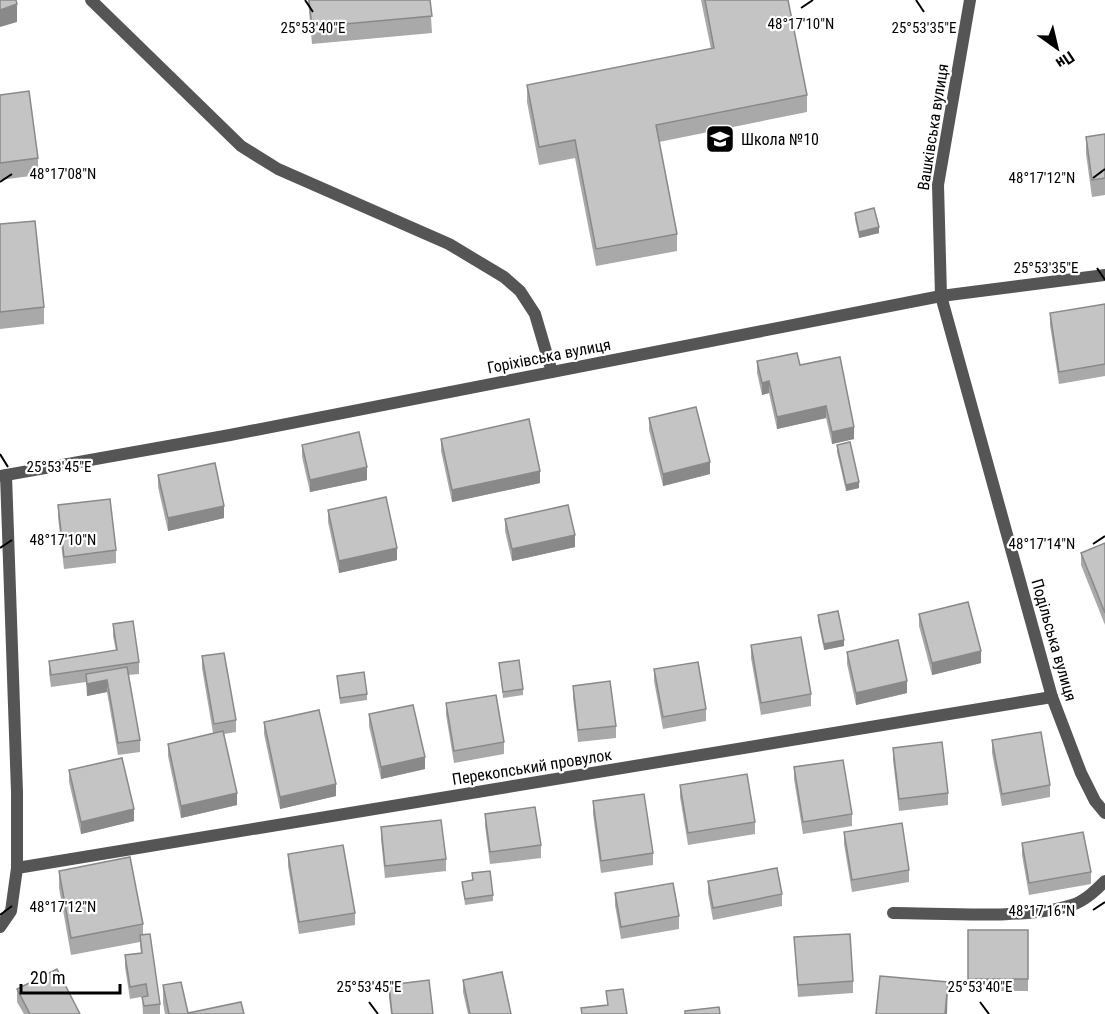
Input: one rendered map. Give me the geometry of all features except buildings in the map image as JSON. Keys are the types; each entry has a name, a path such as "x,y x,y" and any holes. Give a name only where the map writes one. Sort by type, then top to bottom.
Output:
{"street":[{"path":"90,0 241,146 278,169 449,244 504,276 520,291 535,314 552,372"},
{"name":"Вашківська вулиця","path":"941,296 938,185 970,0"},
{"name":"Горіхівська вулиця","path":"3,476 941,296 1105,275"},
{"name":"Подільська вулиця","path":"941,296 1052,697 1081,773 1095,801 1105,813"},
{"path":"0,927 11,911 17,868 17,792 3,476"},
{"name":"Перекопський провулок","path":"17,868 1052,697"},
{"path":"892,913 1040,911 1073,905 1093,893 1105,881"}],"place":[{"name":"Школа №10","path":"720,139"}]}
